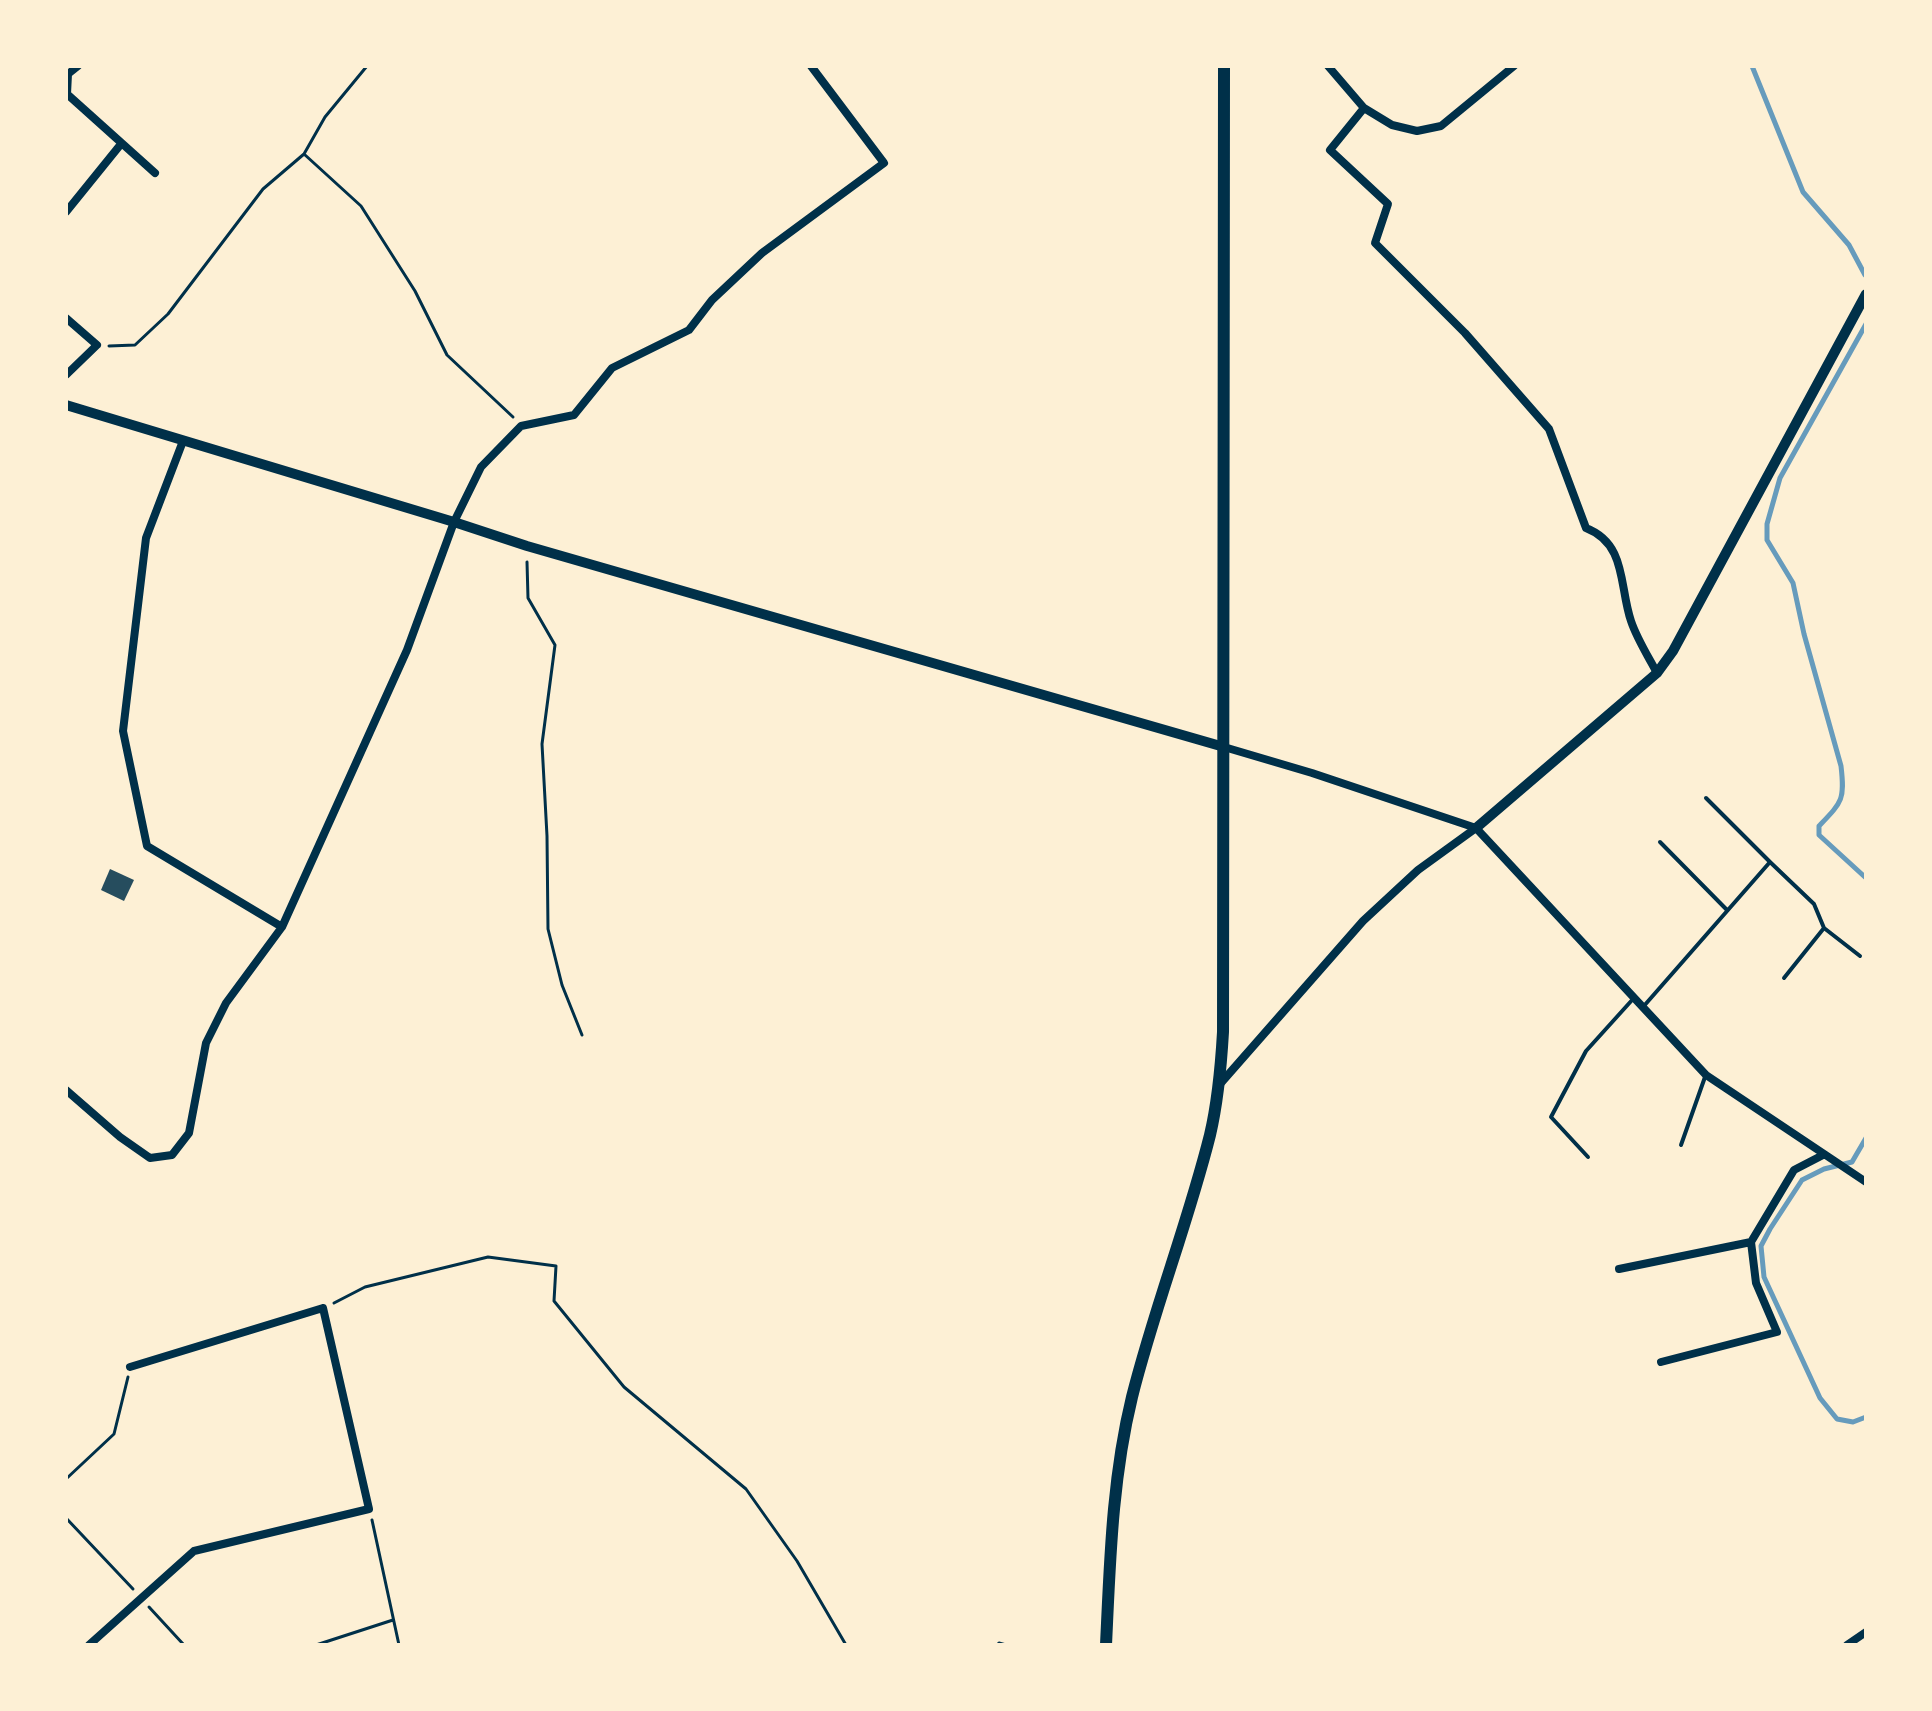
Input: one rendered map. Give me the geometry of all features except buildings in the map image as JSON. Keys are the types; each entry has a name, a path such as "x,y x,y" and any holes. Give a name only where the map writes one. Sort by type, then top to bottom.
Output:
{"main road":[{"path":"1106,1645 1115,1486 1122,1444 1133,1395 1210,1135 1219,1085 1223,1032 1224,66"}],"street":[{"path":"78,66 68,74 66,95 155,173"},
{"path":"66,1090 120,1137 150,1158 172,1155 189,1133 206,1043 226,1003 282,927 407,650 454,522 481,467 521,426 574,415 612,368 689,330 712,300 762,253 884,163 811,66"},
{"path":"1328,66 1364,108 1392,125 1417,131 1441,126 1514,66"},
{"path":"1364,108 1330,150 1388,204 1375,243 1465,333 1549,429 1586,528 1601,534 1616,554 1631,621 1657,673"},
{"path":"66,212 121,144"},
{"path":"1219,1085 1363,921 1418,870 1476,828 1657,673 1673,651 1866,294"},
{"path":"66,318 97,345 66,375"},
{"path":"66,405 527,546 1312,773 1476,828 1706,1075 1866,1182"},
{"path":"183,441 146,538 123,731 147,846 282,927"},
{"path":"1661,1362 1777,1332 1756,1283 1751,1242 1794,1170 1823,1155"},
{"path":"1619,1269 1751,1242"},
{"path":"89,1645 194,1551 369,1509 323,1308 130,1367"},
{"path":"1847,1645 1866,1632"}],"lane":[{"path":"1706,798 1814,904 1824,928 1860,956"},
{"path":"1660,842 1727,910"},
{"path":"1643,1007 1770,862"},
{"path":"1784,978 1824,928"},
{"path":"1588,1157 1551,1117 1586,1051 1634,997"},
{"path":"1681,1145 1706,1075"}],"path":[{"path":"97,345 135,345 168,314 263,189 304,154 325,117 367,66"},
{"path":"304,154 361,206 415,291 447,355 521,426"},
{"path":"527,546 528,598 555,645 542,744 548,929 562,985 582,1035"},
{"path":"323,1308 365,1287 488,1257 556,1266 554,1301 624,1387 746,1489 797,1561 846,1645"},
{"path":"66,1479 114,1434 130,1367"},
{"path":"369,1509 399,1645"},
{"path":"66,1518 184,1645"},
{"path":"316,1645 393,1620"},
{"path":"997,1645 1006,1645"}],"waterway":[{"path":"1752,66 1803,192 1849,245 1865,275"},
{"path":"1866,324 1780,478 1767,524 1767,540 1793,583 1841,766 1842,794 1833,811 1819,826 1819,835 1866,878"},
{"path":"1866,1138 1852,1162 1824,1169 1802,1180 1761,1246 1764,1277 1820,1398 1837,1419 1853,1422 1866,1417"}]}
